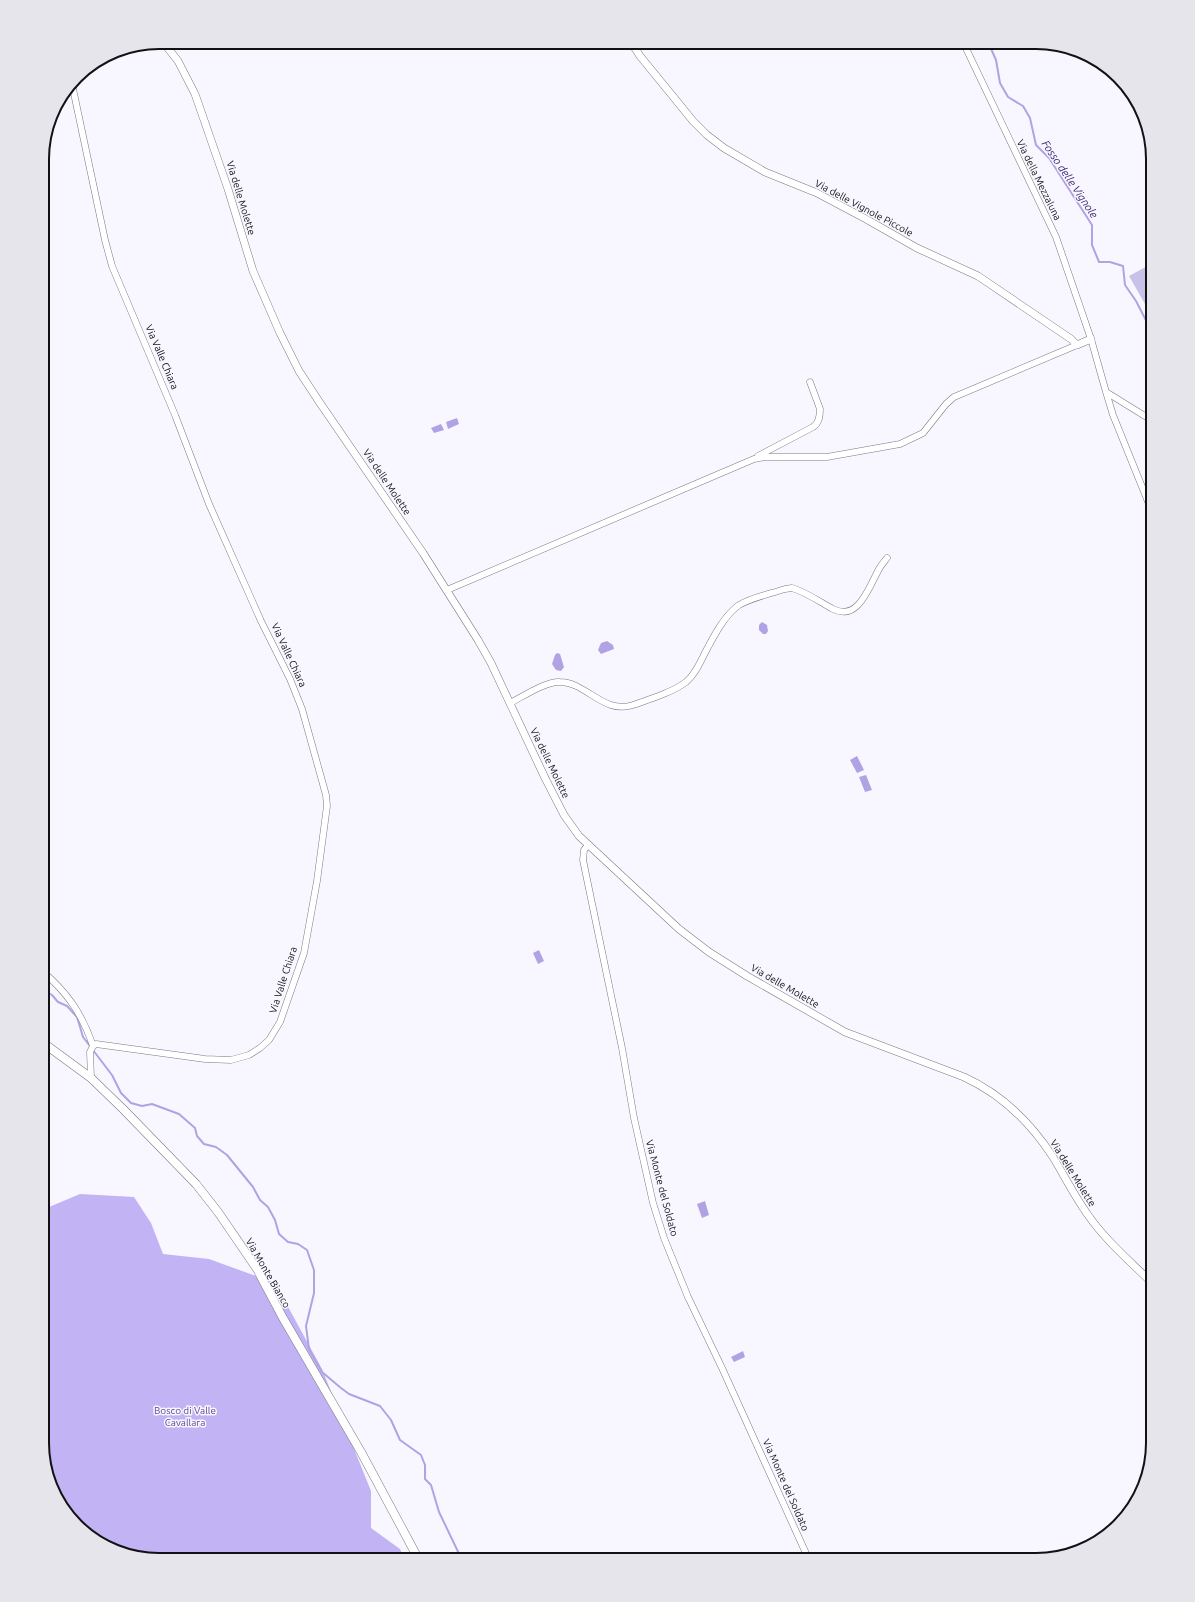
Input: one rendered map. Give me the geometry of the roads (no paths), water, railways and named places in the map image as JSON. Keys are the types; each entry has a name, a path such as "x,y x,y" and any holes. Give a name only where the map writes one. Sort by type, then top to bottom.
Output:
{"main road":[{"name":"Via Monte Bianco","path":"49,1047 91,1078 124,1110 196,1184 222,1218 257,1269 283,1318 361,1452 415,1553"}],"street":[{"name":"Via delle Molette","path":"169,49 178,61 195,94 226,181 253,271 280,334 312,391 447,590 484,651 564,815 579,836 679,929 709,952 747,976 845,1032 964,1076 995,1094 1023,1119 1040,1139 1052,1156 1079,1202 1099,1230 1146,1277"},
{"name":"Via delle Vignole Piccole","path":"636,49 693,121 707,135 724,148 765,172 817,193 917,248 978,276 1071,339 1077,345"},
{"name":"Via della Mezzaluna","path":"966,49 1056,237 1091,339"},
{"name":"Via Valle Chiara","path":"73,90 103,233 112,266 175,415 215,517 261,620 292,684 302,709 328,806 317,881 304,953 282,1016 269,1040 260,1048 248,1055 223,1060 205,1059 100,1044 93,1046"},
{"path":"748,462 765,457 833,457 900,444 923,433 946,404 954,398 1091,339 1113,415 1146,497"},
{"path":"447,590 748,462 788,441 816,424 819,419 820,410 810,382"},
{"path":"1106,392 1146,417"},
{"path":"510,703 551,683 560,682 572,685 613,706 622,708 632,705 675,688 689,679 696,670 724,622 740,605 785,589 792,588 837,611 849,611 856,608 861,602 879,569 887,558"},
{"name":"Via Monte del Soldato","path":"588,845 584,850 583,860 642,1156 664,1238 688,1297 722,1368 806,1553"},
{"path":"49,978 66,994 79,1012 86,1026 93,1046 90,1057 91,1078"}],"waterway":[{"name":"Fosso delle Vignole","path":"991,49 996,60 1000,83 1008,97 1023,106 1030,118 1036,145 1049,158 1092,225 1092,245 1099,262 1110,262 1123,266 1125,285 1136,301 1146,320"},
{"path":"49,993 58,1002 67,1006 77,1017 83,1037 112,1075 121,1093 131,1103 142,1106 152,1104 179,1114 195,1128 197,1136 204,1144 216,1147 227,1155 253,1187 260,1200 268,1207 275,1220 279,1234 288,1242 298,1244 307,1250 314,1270 314,1293 306,1326 309,1349 322,1372 349,1394 380,1406 391,1420 400,1440 421,1455 425,1465 425,1479 431,1485 439,1512 459,1553"}],"park label":[{"name":"Bosco di Valle Cavallara","path":"185,1416"}]}
